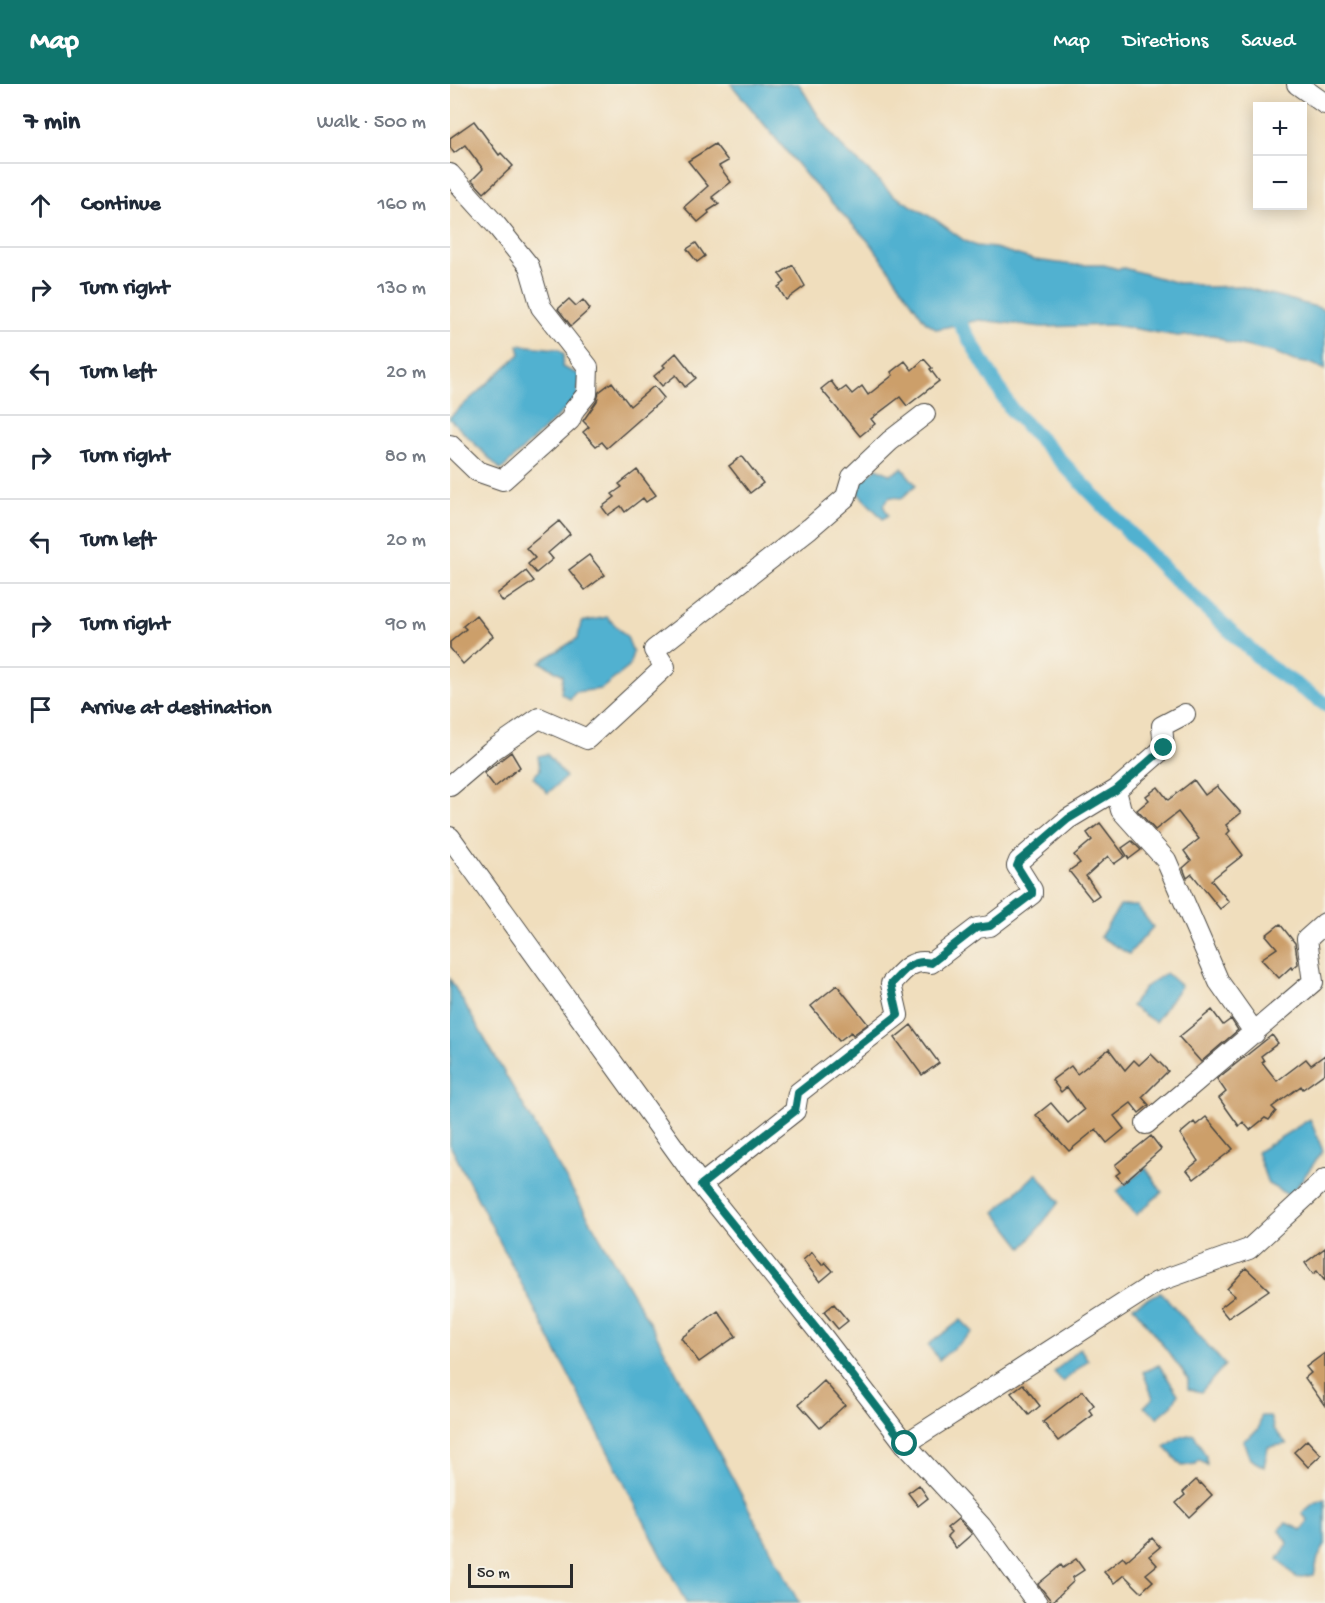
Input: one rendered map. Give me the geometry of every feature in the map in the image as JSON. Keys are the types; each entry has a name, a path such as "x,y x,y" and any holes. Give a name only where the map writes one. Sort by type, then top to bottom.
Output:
{"street":[{"path":"1297,84 1325,104"},
{"path":"450,174 529,266 541,307 588,367 586,394 574,410 570,420 503,480 477,471 450,445"},
{"path":"450,786 490,752 539,718 587,739 664,667 654,650 810,528 846,497 852,477 890,441 925,414"},
{"path":"701,1185 795,1111 798,1093 898,1015 891,984 908,966 921,961 931,963 976,928 990,926 1032,894 1032,890 1017,866 1019,861 1068,819 1116,790 1164,748 1162,726 1185,714"},
{"path":"1116,790 1121,810 1166,860 1219,982 1255,1033"},
{"path":"450,837 701,1185 905,1444 981,1526 1037,1603"},
{"path":"1146,1124 1313,982 1307,939 1325,923"},
{"path":"905,1444 1157,1282 1249,1249 1325,1179"}],"water":[{"path":"731,84 799,84 819,117 844,149 893,195 976,246 995,248 1035,260 1124,268 1178,283 1207,287 1240,286 1320,308 1325,311 1325,370 1276,353 1227,342 1214,335 1177,336 1113,325 1042,327 979,320 937,329 925,321 872,245 810,180"},
{"path":"518,345 558,349 564,354 562,367 580,375 577,398 501,470 450,417 520,354"},
{"path":"877,468 891,475 902,468 916,485 902,498 890,497 883,505 888,515 883,519 853,488"},
{"path":"607,617 627,637 633,652 629,667 601,689 575,692 570,699 561,693 563,675 540,662 578,638 581,622"},
{"path":"547,754 566,777 548,793 533,777 540,770 538,756"},
{"path":"1120,906 1137,906 1153,927 1129,954 1100,937"},
{"path":"1166,973 1181,986 1155,1022 1131,1006 1145,987"},
{"path":"450,979 657,1336 799,1603 686,1603 450,1145"},
{"path":"1310,1119 1323,1151 1290,1196 1268,1184 1257,1152"},
{"path":"1146,1168 1162,1192 1136,1215 1117,1191"},
{"path":"1037,1173 1059,1202 1023,1248 995,1212"},
{"path":"1161,1292 1225,1365 1201,1392 1188,1389 1188,1378 1133,1306"},
{"path":"961,1320 973,1332 939,1360 928,1345"},
{"path":"1080,1348 1088,1360 1063,1382 1054,1372"},
{"path":"1159,1365 1178,1394 1172,1405 1158,1417 1144,1407 1153,1398 1143,1372"},
{"path":"1261,1416 1270,1416 1274,1429 1287,1444 1268,1447 1264,1467 1250,1459 1243,1441 1258,1430"},
{"path":"1194,1434 1206,1456 1207,1465 1199,1460 1196,1464 1182,1466 1165,1447 1179,1437"},
{"path":"1325,1499 1325,1545 1318,1558 1314,1575 1296,1578 1278,1559 1288,1543 1279,1529 1286,1523 1301,1530 1308,1521 1302,1513 1314,1503"}],"building":[{"path":"474,121 499,155 501,153 513,166 484,193 472,180 483,169 465,145 454,153 450,147 450,138"},
{"path":"715,144 728,161 719,166 731,182 712,197 719,204 708,211 709,213 698,222 684,207 708,186 688,161"},
{"path":"696,243 705,256 697,262 687,249"},
{"path":"793,265 805,286 786,300 778,287 785,282 779,274"},
{"path":"569,299 576,306 583,300 590,309 571,326 558,309"},
{"path":"676,353 696,378 685,387 676,375 662,386 654,376"},
{"path":"924,359 939,381 907,406 900,397 871,419 875,424 860,436 821,389 831,381 839,392 846,387 852,394 862,386 868,395 893,375 891,372 905,361 912,370"},
{"path":"612,382 630,406 654,386 664,398 607,448 602,442 596,446 583,432 589,427 583,421 597,401 599,392"},
{"path":"742,456 763,483 750,493 729,466"},
{"path":"637,470 656,495 646,502 643,498 625,512 621,506 608,515 602,507 615,497 612,494 622,487 619,484"},
{"path":"559,521 570,534 548,553 553,559 536,573 528,564 535,558 526,548"},
{"path":"589,555 605,575 585,590 569,570"},
{"path":"526,571 534,581 503,602 497,594"},
{"path":"476,615 493,636 463,664 450,648 450,642 466,629 463,626"},
{"path":"511,752 520,767 495,787 484,773"},
{"path":"1194,780 1205,795 1217,786 1241,813 1226,825 1230,831 1227,834 1243,855 1211,880 1229,902 1220,909 1192,874 1187,878 1183,868 1191,861 1184,851 1199,839 1178,812 1155,830 1137,810 1149,800 1146,796 1158,787 1168,800"},
{"path":"1100,823 1125,856 1114,864 1108,856 1086,876 1099,895 1092,900 1069,871 1080,863 1074,855 1092,840 1087,833"},
{"path":"1132,841 1141,850 1129,859 1122,848"},
{"path":"1280,924 1295,943 1298,964 1279,978 1261,959 1277,948 1266,935"},
{"path":"837,985 868,1024 853,1035 851,1032 839,1041 811,1006"},
{"path":"1212,1010 1223,1025 1231,1019 1238,1030 1201,1062 1179,1037"},
{"path":"911,1025 939,1063 922,1075 895,1038"},
{"path":"1272,1035 1278,1043 1261,1056 1264,1061 1262,1062 1277,1081 1306,1059 1311,1065 1325,1055 1325,1073 1303,1089 1301,1086 1272,1107 1276,1111 1269,1120 1265,1118 1250,1130 1243,1122 1239,1126 1219,1098 1226,1092 1217,1079"},
{"path":"1109,1049 1125,1070 1134,1060 1139,1065 1151,1054 1168,1071 1142,1097 1149,1105 1139,1113 1131,1103 1114,1116 1124,1129 1107,1143 1096,1129 1069,1151 1036,1115 1051,1103 1068,1123 1084,1110 1067,1087 1061,1092 1052,1080 1071,1066 1077,1074"},
{"path":"1206,1117 1233,1149 1194,1179 1187,1170 1198,1161 1180,1134 1194,1122 1196,1125"},
{"path":"1151,1136 1161,1149 1123,1183 1116,1175 1120,1172 1115,1165"},
{"path":"1325,1248 1325,1281 1317,1271 1313,1274 1305,1263"},
{"path":"812,1252 822,1265 825,1262 833,1271 820,1282 803,1260"},
{"path":"1246,1268 1269,1290 1228,1318 1220,1308 1235,1296 1227,1289"},
{"path":"834,1304 848,1321 838,1329 824,1312"},
{"path":"718,1311 736,1336 699,1362 681,1338"},
{"path":"1325,1353 1325,1406 1305,1378 1311,1373 1306,1367"},
{"path":"824,1381 845,1405 820,1428 799,1404"},
{"path":"1023,1384 1040,1406 1029,1415 1011,1393"},
{"path":"1083,1391 1094,1405 1089,1410 1093,1415 1058,1441 1043,1422"},
{"path":"1307,1440 1321,1455 1308,1467 1294,1452"},
{"path":"1196,1480 1212,1495 1189,1517 1176,1503 1185,1495 1183,1492"},
{"path":"919,1485 928,1498 918,1506 908,1493"},
{"path":"958,1519 972,1534 956,1548 947,1536 951,1532 947,1528"},
{"path":"1152,1538 1160,1547 1149,1556 1157,1565 1146,1574 1153,1581 1141,1592 1124,1575 1114,1583 1104,1572 1123,1557 1126,1561"},
{"path":"1076,1559 1084,1570 1072,1578 1074,1581 1052,1602 1038,1584 1061,1565 1063,1568"}],"waterway":[{"path":"950,307 1011,409 1167,572 1268,666 1325,704"}],"route":[{"path":"905,1444 701,1185 795,1111 798,1093 898,1015 891,984 908,966 921,961 931,963 976,928 990,926 1032,894 1032,890 1017,866 1019,861 1068,819 1116,790 1164,748"}]}
